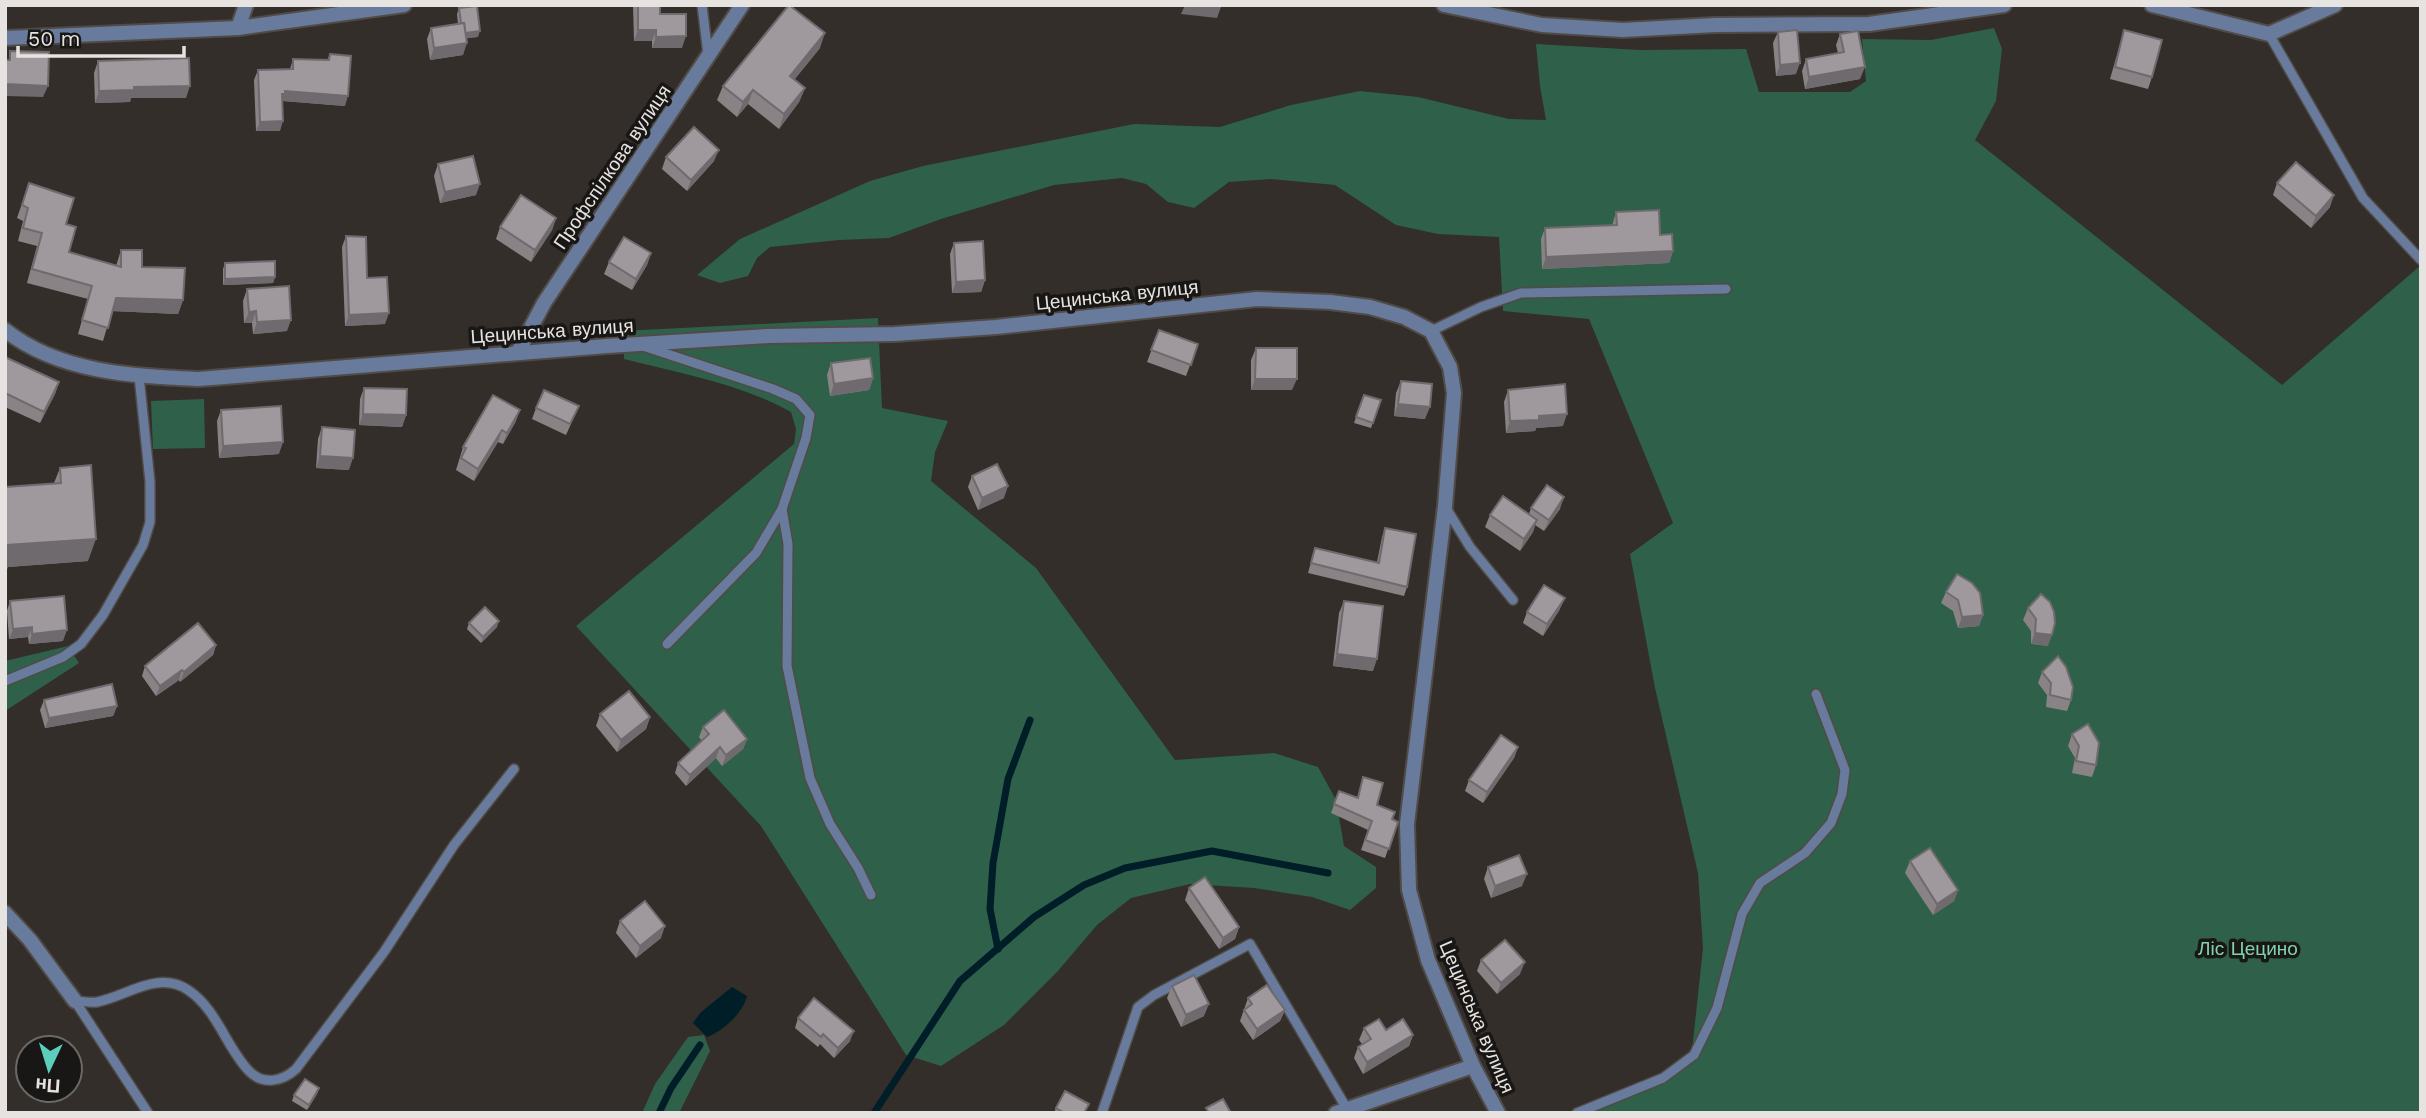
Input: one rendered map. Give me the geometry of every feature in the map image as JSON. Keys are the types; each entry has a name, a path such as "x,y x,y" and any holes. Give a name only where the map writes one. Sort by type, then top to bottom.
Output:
{"street":[{"path":"238,29 246,5"},
{"path":"5,38 238,29 404,5"},
{"name":"Профспілкова вулиця","path":"518,352 544,303 742,5"},
{"path":"1444,5 1542,25 1623,30 1715,25 1869,24 2004,5"},
{"path":"2152,5 2269,34 2335,5"},
{"name":"Цецинська вулиця","path":"5,331 19,342 77,365 139,376 199,379 638,344 768,336 895,334 996,327 1258,299 1330,302 1370,307 1404,317 1432,331 1450,367 1454,393 1445,506 1407,824 1409,890 1428,960 1473,1066 1498,1113"},
{"path":"5,913 30,940 75,1001"},
{"path":"1341,1111 1473,1066"}],"lane":[{"path":"702,5 708,57"},
{"path":"2269,34 2362,198 2421,260"},
{"path":"1432,331 1481,307 1521,293 1726,289"},
{"path":"638,344 677,359 773,388 796,399 810,415 806,438 782,509 756,553 667,644"},
{"path":"5,681 63,657 81,644 103,615 143,545 150,522 150,482 139,376"},
{"path":"1445,506 1470,547 1513,600"},
{"path":"782,509 788,544 787,666 810,778 830,824 858,868 871,895"},
{"path":"1577,1113 1663,1078 1694,1055 1717,1008 1742,914 1760,884 1805,853 1831,823 1842,794 1845,769 1816,694"},
{"path":"75,1001 94,1002 152,983 170,981 190,990 209,1011 250,1073 270,1081 285,1079 296,1069 384,953 454,845 514,769"},
{"path":"1102,1113 1138,1007 1154,995 1250,944 1341,1111"},
{"path":"75,1001 148,1113"}],"green space":[{"name":"Ліс Цецино","path":"1994,28 2002,49 1996,101 1975,140 2282,385 2421,265 2421,1113 1580,1113 1691,1060 1703,948 1698,873 1655,688 1630,554 1673,523 1589,319 1503,311 1499,237 1438,234 1396,225 1335,185 1271,179 1229,182 1194,208 1168,202 1146,184 1122,178 1054,185 941,219 889,238 770,247 757,258 748,276 720,283 697,275 740,239 870,181 923,166 1134,124 1220,127 1291,105 1360,91 1418,97 1509,119 1546,120 1536,44 1640,50 1746,49 1759,92 1850,92 1866,81 1862,39 1931,40"},
{"path":"878,318 882,408 948,421 935,452 931,481 1036,568 1175,760 1274,753 1318,767 1336,800 1344,846 1376,867 1376,888 1350,910 1312,897 1254,888 1190,884 1131,898 1097,925 1057,972 1004,1025 941,1066 906,1055 761,826 576,626 794,444 796,429 791,412 731,387 624,359 623,331"},
{"path":"204,399 205,448 153,449 151,401"},
{"path":"68,646 79,663 5,711 5,661"},
{"path":"704,1035 710,1051 679,1113 642,1113 655,1084 688,1037"}],"water":[{"path":"732,987 747,996 745,1002 732,1021 707,1037 693,1023 700,1013"}],"building":[{"path":"638,5 660,5 660,14 686,14 686,36 656,37 656,30 638,30"},
{"path":"789,5 825,33 790,76 805,88 784,114 753,90 743,102 723,86"},
{"path":"477,6 480,31 465,33 459,8"},
{"path":"464,23 467,43 434,48 431,28"},
{"path":"1797,30 1800,63 1780,65 1778,32"},
{"path":"2124,30 2162,40 2152,77 2115,67"},
{"path":"1858,31 1865,67 1809,77 1806,59 1844,52 1840,34"},
{"path":"10,51 49,52 48,86 5,84 5,60 10,60"},
{"path":"330,54 351,56 348,96 285,91 285,94 282,94 283,121 260,122 258,70 293,69 293,59 329,60"},
{"path":"189,58 190,86 99,91 98,61"},
{"path":"694,127 719,150 691,180 666,157"},
{"path":"473,156 480,184 445,192 438,164"},
{"path":"2296,162 2334,195 2316,216 2277,183"},
{"path":"29,183 74,198 66,224 76,227 69,252 121,267 121,250 142,250 142,267 185,268 183,300 116,298 108,328 82,320 92,286 32,269 42,233 23,228 28,208 22,205"},
{"path":"521,195 556,218 535,250 500,227"},
{"path":"1659,210 1660,235 1672,234 1673,251 1546,257 1545,228 1617,225 1616,212"},
{"path":"346,236 366,237 367,278 387,277 389,313 349,315"},
{"path":"624,237 651,253 636,279 609,262"},
{"path":"983,241 985,280 956,282 954,243"},
{"path":"275,261 275,277 225,279 225,263"},
{"path":"289,286 291,320 257,322 256,311 249,312 247,289"},
{"path":"1159,330 1198,344 1191,365 1151,350"},
{"path":"1256,348 1297,348 1297,379 1255,379"},
{"path":"5,357 59,382 44,412 5,393"},
{"path":"870,358 873,378 834,384 831,363"},
{"path":"1401,381 1432,384 1430,407 1398,404"},
{"path":"1565,384 1567,414 1539,416 1539,420 1510,421 1508,390"},
{"path":"364,388 407,389 406,415 363,414"},
{"path":"544,390 579,406 570,424 536,408"},
{"path":"493,395 520,410 507,433 502,430 478,469 461,458 466,448 463,447"},
{"path":"1364,395 1381,400 1373,423 1356,417"},
{"path":"281,406 283,442 223,446 221,410"},
{"path":"322,427 355,430 353,458 320,456"},
{"path":"997,464 1008,486 982,498 972,476"},
{"path":"91,465 96,539 7,545 8,566 5,566 5,487 61,483 60,468"},
{"path":"1547,485 1564,497 1549,520 1531,508"},
{"path":"1503,496 1537,520 1524,539 1490,515"},
{"path":"1385,528 1416,534 1407,587 1311,563 1315,548 1379,563"},
{"path":"1957,574 1972,583 1980,593 1983,615 1962,617 1958,600 1946,592"},
{"path":"1544,585 1565,598 1547,624 1527,612"},
{"path":"2041,594 2050,602 2054,612 2052,635 2035,633 2036,619 2028,608"},
{"path":"64,596 67,630 32,634 32,627 13,629 10,601"},
{"path":"1344,601 1383,606 1377,659 1337,654"},
{"path":"485,607 499,621 483,637 469,623"},
{"path":"198,623 216,645 184,672 182,670 160,686 145,666"},
{"path":"2058,656 2066,667 2073,687 2071,700 2050,695 2051,683 2042,672"},
{"path":"112,684 117,706 49,718 44,700"},
{"path":"629,691 650,717 621,740 600,714"},
{"path":"724,710 747,739 726,755 720,747 690,775 678,763 709,734 703,727"},
{"path":"2088,724 2099,743 2096,765 2076,761 2079,746 2072,734"},
{"path":"1501,735 1518,747 1487,792 1469,780"},
{"path":"1363,777 1383,783 1377,805 1395,812 1392,819 1398,822 1389,849 1365,840 1372,821 1334,804 1339,791 1358,798"},
{"path":"1930,848 1958,890 1937,904 1910,861"},
{"path":"1519,855 1527,874 1495,886 1488,867"},
{"path":"1205,877 1239,927 1223,938 1189,888"},
{"path":"645,901 665,926 640,946 620,921"},
{"path":"1505,940 1525,962 1501,983 1481,960"},
{"path":"1194,975 1209,1004 1186,1015 1172,986"},
{"path":"1267,985 1285,1010 1257,1029 1244,1010 1252,1004 1248,998"},
{"path":"814,998 854,1031 838,1048 823,1034 821,1037 798,1018"},
{"path":"1379,1019 1386,1030 1403,1019 1413,1035 1367,1062 1358,1047 1371,1039 1364,1028"},
{"path":"305,1079 319,1088 309,1105 294,1095"},
{"path":"1065,1091 1089,1104 1084,1113 1065,1113 1056,1108"},
{"path":"1223,1099 1231,1113 1209,1113 1206,1108"}],"waterway":[{"path":"998,949 990,909 993,863 1008,779 1030,720"},
{"path":"874,1113 960,981 1034,917 1084,885 1125,868 1212,851 1328,873"},
{"path":"659,1113 671,1088 700,1045"}]}
